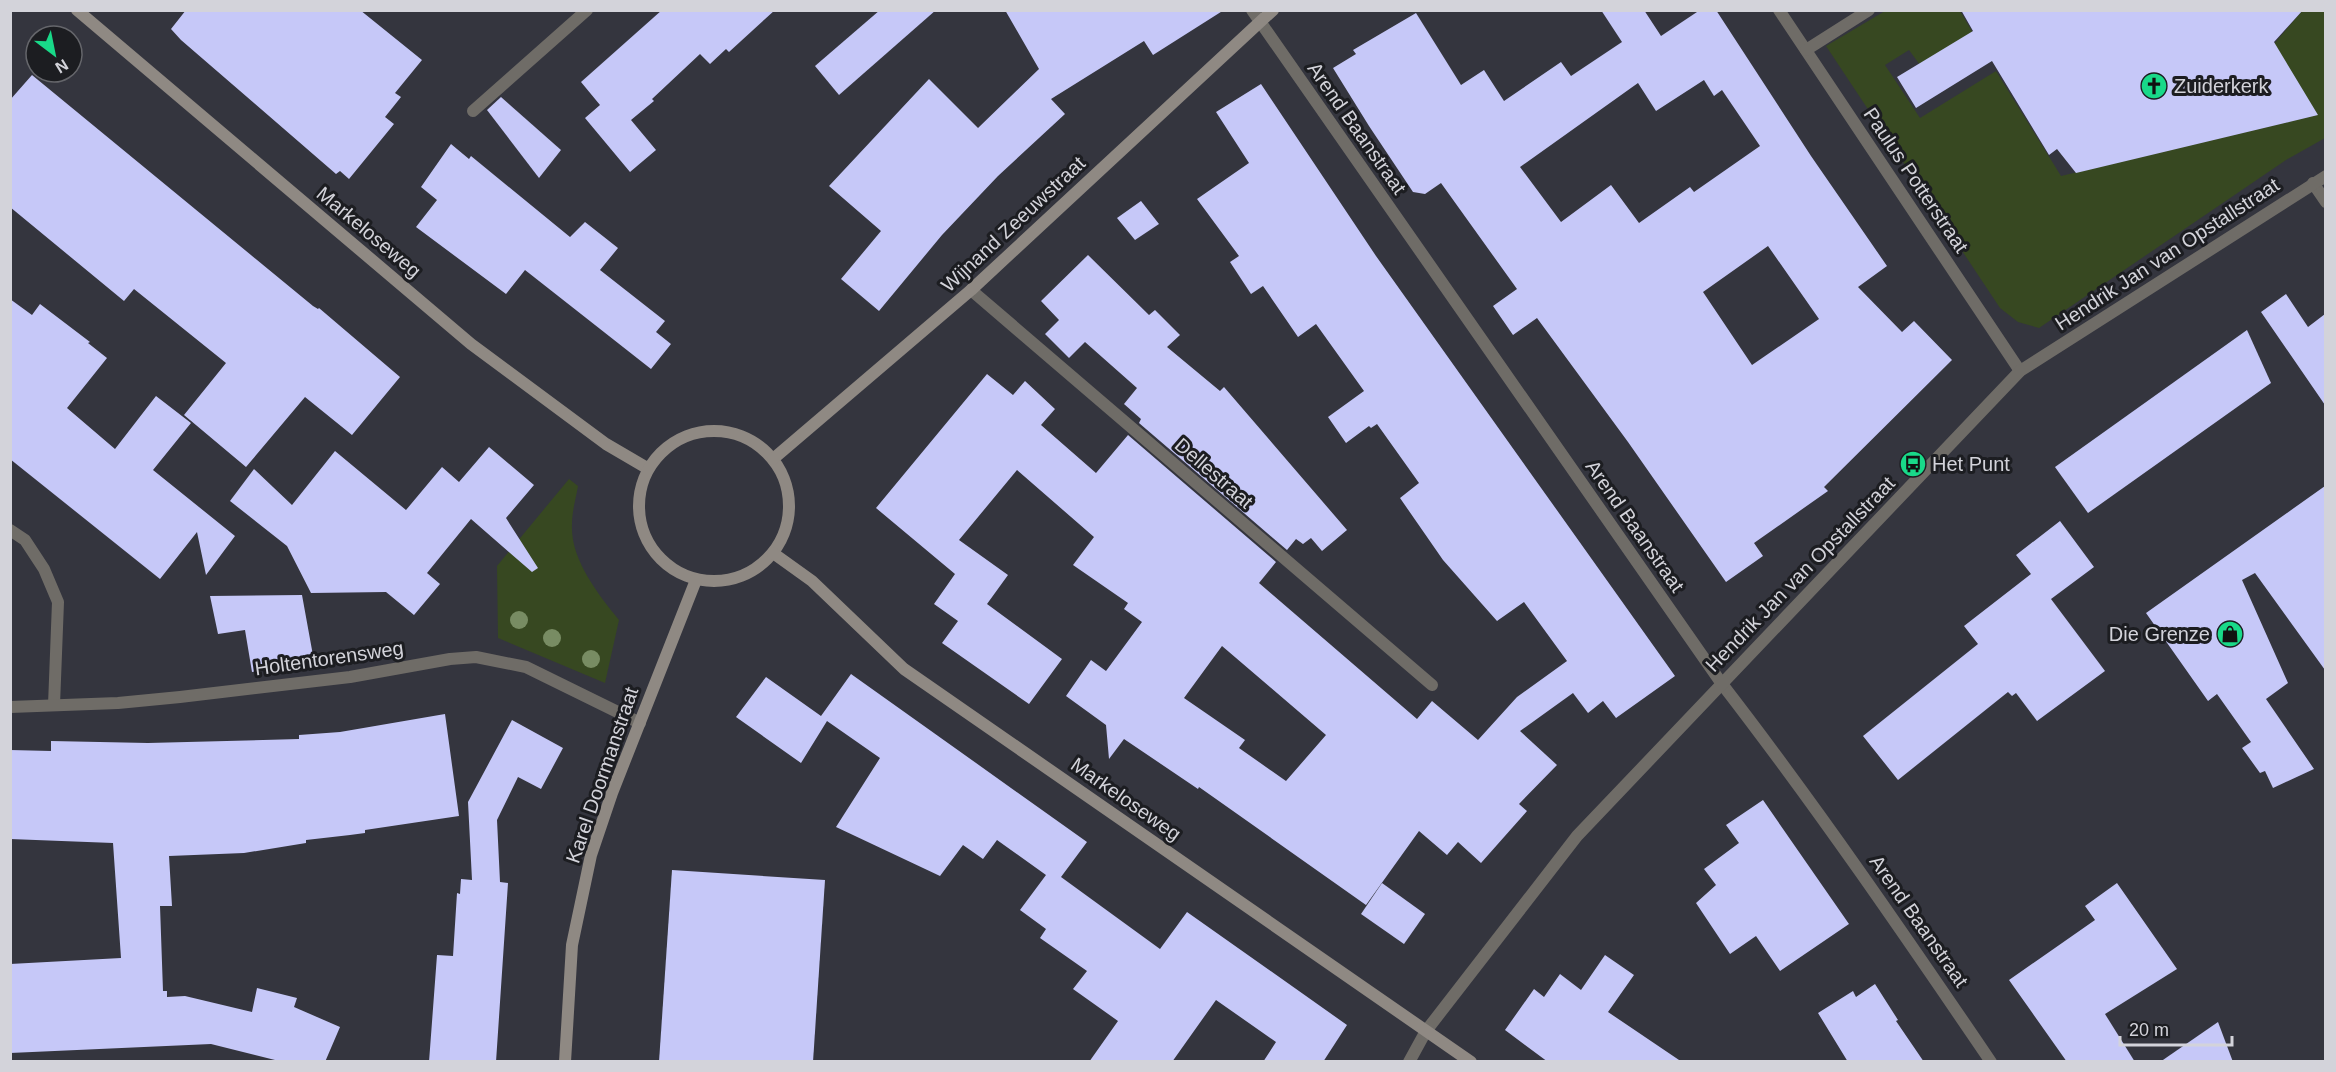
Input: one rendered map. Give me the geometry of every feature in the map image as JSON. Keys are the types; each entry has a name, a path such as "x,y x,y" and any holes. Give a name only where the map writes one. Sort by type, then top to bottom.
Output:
{"main road":[{"name":"Markeloseweg","path":"77,10 471,344 606,444 647,468"},
{"name":"Wijnand Zeeuwstraat","path":"773,459 971,290 1273,10"},
{"path":"701,431 731,432 753,442 773,459 783,477 790,502 785,531 773,554 750,573 723,582 696,580 683,576 661,561 643,534 638,508 647,468 676,440 701,431"},
{"name":"Markeloseweg","path":"773,554 812,581 904,669 1471,1062"},
{"name":"Karel Doormanstraat","path":"565,1062 572,945 591,855 612,793 696,580"}],"street":[{"path":"473,111 587,10"},
{"name":"Arend Baanstraat","path":"1252,10 1722,684 1789,771 1991,1062"},
{"name":"Paulus Potterstraat","path":"1779,10 2020,371"},
{"path":"1806,50 1869,10"},
{"name":"Hendrik Jan van Opstallstraat","path":"1409,1062 1426,1030 1577,836 2020,371 2325,176"},
{"path":"2313,183 2325,202"},
{"name":"Dellestraat","path":"971,290 1432,685"},
{"path":"10,530 25,540 44,569 58,602 54,705"},
{"name":"Holtentorensweg","path":"10,707 118,703 180,697 350,676 450,659 476,657 526,667 640,723"}],"green space":[{"path":"1885,11 1960,11 1973,33 1920,65 1909,50 1885,65 1920,118 1996,71 2061,176 2317,115 2274,44 2302,11 2325,11 2325,138 2286,160 2039,328 2018,322 2000,308 1826,46"},
{"path":"569,479 578,486 572,519 573,537 580,563 619,620 605,683 498,638 497,566"}],"building":[{"path":"186,10 360,10 422,60 395,93 401,97 385,117 394,124 349,179 340,171 336,174 181,40 171,29"},
{"path":"662,10 775,10 729,52 726,49 710,64 700,54 652,99 654,101 631,120 656,150 630,172 585,118 600,105 581,82"},
{"path":"880,10 936,10 839,95 815,66"},
{"path":"1005,10 1224,10 1153,55 1144,41 1051,99 1065,114 998,176 942,235 879,311 841,279 881,231 829,186 929,79 978,128 1039,69"},
{"path":"1601,10 1644,10 1661,36 1700,10 1716,10 1811,156 1887,266 1858,287 1902,332 1914,321 1952,360 1824,487 1828,491 1754,543 1763,556 1726,582 1628,442 1537,318 1513,335 1493,306 1517,289 1441,183 1425,194 1413,192 1333,68 1356,54 1353,50 1416,13 1461,85 1484,70 1504,101 1561,62 1571,76 1622,42","holes":["1704,80 1714,96 1722,90 1760,146 1694,192 1690,187 1639,223 1611,185 1561,222 1520,167 1638,83 1656,111","1768,246 1819,319 1752,365 1703,292"]},
{"name":"Zuiderkerk","path":"1961,10 2303,10 2274,42 2318,115 2076,173 2057,149 2049,155 1992,61 1916,108 1897,77 1973,31"},
{"path":"24,84 43,84 313,306 319,308 400,377 352,435 305,397 246,467 184,415 226,363 134,289 124,301 10,207 10,100"},
{"path":"1261,84 1376,256 1675,676 1616,718 1603,701 1588,713 1573,693 1520,731 1557,765 1519,804 1527,811 1481,863 1458,842 1447,855 1419,831 1366,905 1199,787 1198,789 1124,739 1109,759 1106,725 1066,696 1091,660 1106,671 1142,622 1124,609 1128,603 1073,565 1094,537 1017,470 959,540 1008,575 987,604 1062,659 1029,704 942,643 958,621 934,604 955,574 876,508 987,374 1013,395 1025,381 1055,409 1041,425 1096,473 1128,435 1276,562 1259,583 1417,719 1432,701 1478,740 1517,697 1567,661 1524,602 1497,621 1443,560 1400,498 1419,483 1377,424 1371,428 1369,426 1346,443 1328,417 1364,391 1316,324 1298,337 1263,286 1251,294 1230,262 1239,256 1197,199 1249,163 1216,112","holes":["1222,646 1326,735 1286,781 1239,748 1245,740 1184,698"]},
{"path":"501,97 561,150 539,178 487,110"},
{"path":"451,144 469,159 471,156 570,237 585,222 618,248 600,270 665,321 656,332 671,344 651,369 525,270 506,294 416,227 437,200 421,187"},
{"path":"1141,201 1159,224 1135,240 1117,218"},
{"path":"1088,255 1149,315 1155,310 1180,335 1167,347 1220,391 1224,387 1347,530 1322,551 1311,538 1303,544 1296,539 1287,550 1139,423 1141,419 1124,404 1137,388 1085,342 1069,358 1045,334 1059,320 1041,301"},
{"path":"2286,294 2308,327 2325,314 2325,405 2261,312"},
{"path":"10,299 32,315 40,304 107,358 67,408 115,449 156,396 191,423 153,470 235,536 206,575 197,532 160,579 10,459"},
{"path":"2247,330 2271,383 2088,513 2055,467"},
{"path":"489,447 534,485 506,518 538,568 532,572 471,519 427,573 440,584 414,615 386,592 311,593 287,546 230,501 254,469 292,505 335,451 406,510 442,467 459,482"},
{"path":"2325,486 2325,670 2255,573 2242,580 2288,683 2266,699 2314,769 2273,788 2265,771 2260,773 2242,748 2251,742 2217,694 2208,701 2146,613"},
{"path":"2060,521 2094,567 2051,599 2105,671 2037,721 2016,693 2012,696 2008,692 1898,780 1863,736 1978,644 1964,626 2031,574 2016,555"},
{"path":"302,595 314,661 252,672 245,630 218,634 210,596"},
{"path":"851,674 1087,842 1061,877 1160,949 1187,912 1347,1025 1323,1062 1263,1062 1276,1042 1216,1000 1172,1062 1089,1062 1118,1021 1073,989 1087,971 1040,938 1046,929 1020,910 1046,875 997,840 983,859 963,845 940,876 836,827 880,758 827,721 801,763 736,717 766,677 821,716"},
{"path":"445,714 459,816 365,830 365,833 306,840 306,843 244,853 169,856 172,906 160,906 163,991 167,991 167,997 185,996 252,1012 257,988 297,998 294,1007 340,1027 325,1062 283,1062 211,1044 10,1053 10,964 121,958 113,843 10,839 10,750 51,751 51,741 148,743 299,739 299,735 340,732"},
{"path":"512,720 563,748 541,789 518,777 497,820 500,882 508,883 496,1062 429,1062 437,955 453,956 457,893 460,894 461,879 472,880 468,802"},
{"path":"1763,800 1849,924 1780,971 1756,936 1730,954 1696,903 1716,885 1704,869 1739,843 1726,825"},
{"path":"672,870 825,880 813,1062 659,1062"},
{"path":"1382,883 1425,914 1404,944 1361,914"},
{"path":"2117,883 2177,969 2105,1014 2135,1062 2067,1062 2009,980 2095,920 2085,906"},
{"path":"1605,955 1634,975 1608,1012 1682,1062 1548,1062 1505,1030 1534,989 1544,997 1560,974 1581,990"},
{"path":"1875,984 1898,1020 1896,1021 1924,1062 1848,1062 1818,1013 1853,991 1856,997"},
{"path":"2218,1022 2233,1062 2160,1062"}],"place":[{"name":"Zuiderkerk","path":"2154,86"},
{"name":"Het Punt","path":"1913,464"},
{"name":"Die Grenze","path":"2230,634"}]}
